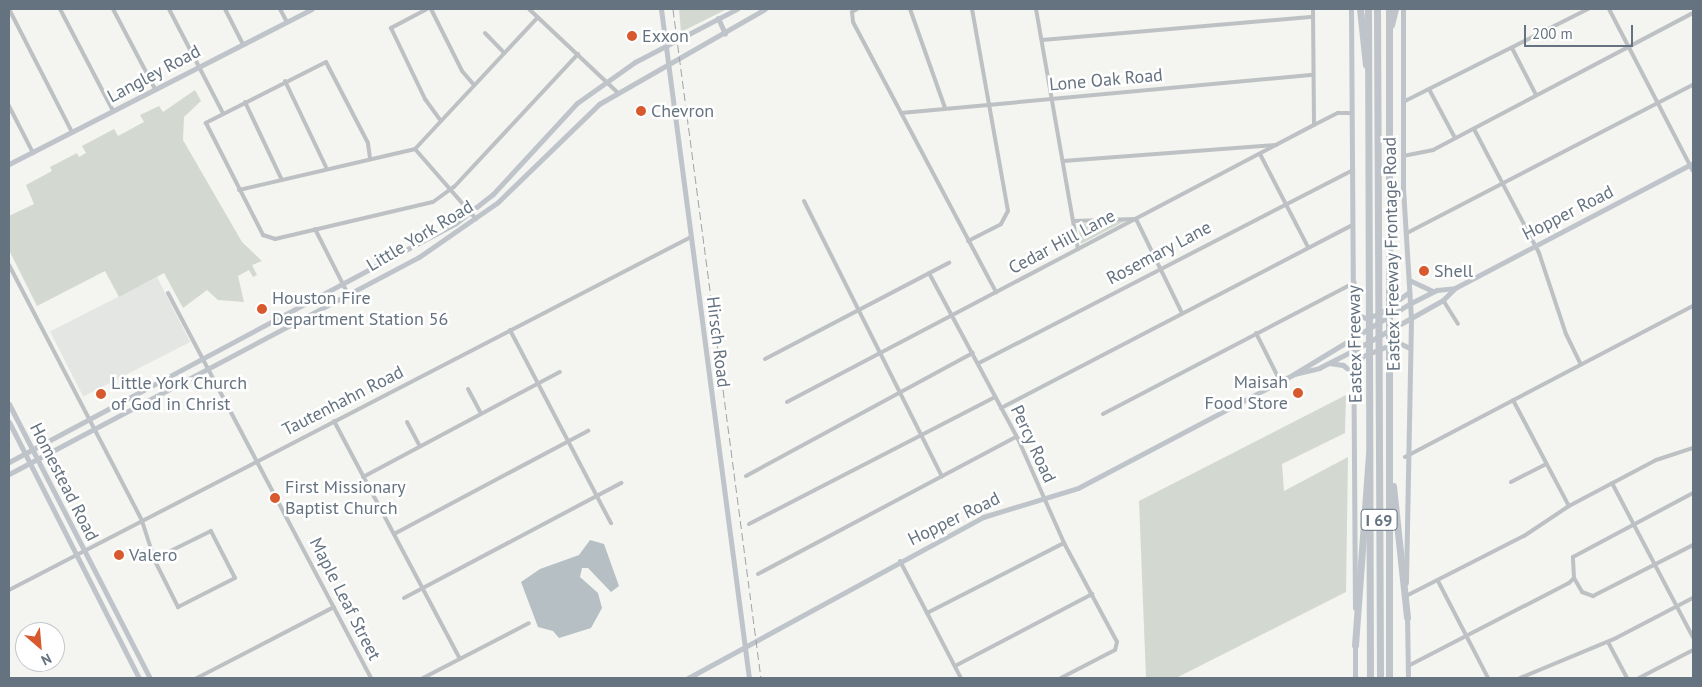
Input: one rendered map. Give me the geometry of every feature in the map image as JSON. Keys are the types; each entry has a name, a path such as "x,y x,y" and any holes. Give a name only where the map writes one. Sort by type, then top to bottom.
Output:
{"highway":[{"path":"1360,9 1368,72"},
{"name":"Eastex Freeway","path":"1368,9 1372,446 1370,678"},
{"name":"I 69","path":"1377,9 1380,295 1380,678"},
{"name":"Eastex Freeway","path":"1388,678 1390,355 1389,9"},
{"path":"1389,30 1395,9"},
{"path":"1389,417 1407,617"},
{"path":"1355,645 1366,463 1372,446"}],"main road":[{"name":"Langley Road","path":"9,164 312,9"},
{"name":"Hirsch Road","path":"661,9 749,678"},
{"name":"Little York Road","path":"9,462 260,330 396,256 470,213 563,116 606,80 666,45 737,9"},
{"name":"Little York Road","path":"9,474 279,332 433,248 477,220 599,104 668,63 725,34 765,9"},
{"path":"1351,9 1352,225 1355,282 1355,678"},
{"name":"Eastex Freeway Frontage Road","path":"1403,9 1403,156 1411,319 1405,456 1408,678"},
{"path":"718,18 725,34"},
{"name":"Hopper Road","path":"1294,374 1328,363 1355,349 1411,319 1442,300 1455,288 1692,164"},
{"path":"428,238 433,248"},
{"path":"396,256 402,266"},
{"path":"1409,280 1419,289 1434,291"},
{"path":"1355,314 1366,318 1379,314 1403,300 1409,288"},
{"name":"Hopper Road","path":"688,678 900,561 996,511 1044,500 1078,488 1294,374 1355,335 1409,304 1434,291 1455,288"},
{"path":"274,322 279,332"},
{"path":"260,330 264,339"},
{"path":"1355,367 1363,356 1397,342 1410,348"},
{"path":"1328,363 1343,365 1355,375"},
{"name":"Homestead Road","path":"9,404 150,678"},
{"name":"Homestead Road","path":"9,422 140,678"},
{"path":"114,628 123,625"}],"street":[{"path":"9,9 72,132"},
{"path":"60,9 113,111"},
{"path":"113,9 155,89"},
{"path":"169,9 223,113"},
{"path":"225,9 243,44"},
{"path":"280,9 287,22"},
{"path":"427,9 391,28 425,99 441,121"},
{"path":"431,9 462,71 474,85"},
{"path":"528,9 617,92"},
{"path":"857,9 852,14 901,112 996,292"},
{"path":"910,9 945,108"},
{"path":"968,241 1001,224 1008,215 972,9"},
{"path":"1036,9 1078,249"},
{"path":"1313,9 1314,125"},
{"path":"1402,102 1430,92 1588,9"},
{"path":"1610,9 1658,103 1692,164 1693,171"},
{"path":"1403,156 1424,153 1455,138 1693,14"},
{"path":"1042,40 1313,17"},
{"path":"239,190 326,167 415,149 538,18"},
{"path":"484,34 504,53"},
{"path":"1512,48 1536,95"},
{"path":"370,158 368,143 326,62 285,81 206,123 261,232 267,239 275,239 315,229 415,210 450,190 578,54"},
{"name":"Lone Oak Road","path":"901,112 1313,75"},
{"path":"285,81 326,167"},
{"path":"1407,233 1693,85"},
{"path":"1430,92 1455,138"},
{"path":"245,102 281,178"},
{"path":"9,106 33,153"},
{"name":"Cedar Hill Lane","path":"787,402 1314,125 1338,113 1351,113"},
{"path":"1474,128 1535,246 1581,365"},
{"path":"1063,161 1276,145"},
{"path":"415,149 477,220"},
{"path":"1260,154 1308,247"},
{"name":"Rosemary Lane","path":"979,363 1285,202 1353,170"},
{"path":"804,201 878,354 942,476"},
{"path":"1074,221 1136,219 1182,313"},
{"path":"1001,408 1352,225"},
{"path":"315,229 348,294"},
{"name":"Tautenhahn Road","path":"9,590 691,237"},
{"path":"766,359 949,263"},
{"path":"9,265 142,521 154,559 178,607 236,578 211,531 154,559"},
{"name":"Percy Road","path":"929,273 979,363 1016,437 1064,543 1109,628 1116,650 1061,678"},
{"path":"1103,414 1355,282"},
{"name":"Maple Leaf Street","path":"168,293 371,678"},
{"path":"1442,300 1458,324"},
{"path":"1405,456 1692,307 1693,313"},
{"path":"510,330 611,523"},
{"path":"1256,333 1280,381"},
{"path":"746,476 973,353"},
{"path":"363,477 560,372"},
{"path":"468,389 481,413"},
{"path":"749,524 995,396"},
{"path":"1513,400 1569,506"},
{"path":"334,421 460,659"},
{"path":"407,422 420,446"},
{"path":"394,534 588,431"},
{"path":"758,574 1016,437"},
{"path":"1406,596 1524,536 1569,506 1656,460 1693,448"},
{"path":"1511,482 1546,464"},
{"path":"404,598 621,483"},
{"path":"1612,483 1693,637"},
{"path":"1693,493 1573,557 1574,578 1582,592 1593,596 1693,545"},
{"path":"927,613 1064,543"},
{"path":"900,561 961,678"},
{"path":"1408,666 1574,578"},
{"path":"1438,581 1488,678"},
{"path":"955,666 1092,594"},
{"path":"1520,678 1608,642 1693,598"},
{"path":"197,678 334,607"},
{"path":"423,678 529,623"},
{"path":"1608,642 1626,678"},
{"path":"1639,678 1693,650"}],"shaded area":[{"path":"679,9 727,9 681,32"},
{"path":"195,90 201,101 184,117 183,140 242,242 262,261 252,265 257,275 253,277 249,270 238,276 244,302 218,300 207,290 183,308 164,273 119,297 105,271 37,306 9,250 9,216 34,204 26,185 52,171 50,167 77,153 79,157 86,153 82,146 114,129 118,136 144,122 140,115 159,106 163,112"},
{"path":"1129,219 1081,244 1078,224"},
{"path":"157,277 190,342 83,397 50,331"},
{"path":"1346,395 1345,433 1282,464 1284,491 1348,457 1346,592 1176,678 1146,678 1139,501"},
{"path":"590,540 604,544 619,586 611,592 588,568 582,568 580,577 598,593 602,608 591,628 559,638 553,631 538,627 521,582 540,569 579,555"}],"railway":[{"path":"673,9 761,678"}],"place":[{"name":"Exxon","path":"632,36"},
{"name":"Chevron","path":"641,111"},
{"name":"Shell","path":"1424,271"},
{"name":"Houston Fire Department Station 56","path":"262,309"},
{"name":"Maisah Food Store","path":"1298,393"},
{"name":"Little York Church of God in Christ","path":"101,394"},
{"name":"First Missionary Baptist Church","path":"275,498"},
{"name":"Valero","path":"119,555"}]}
